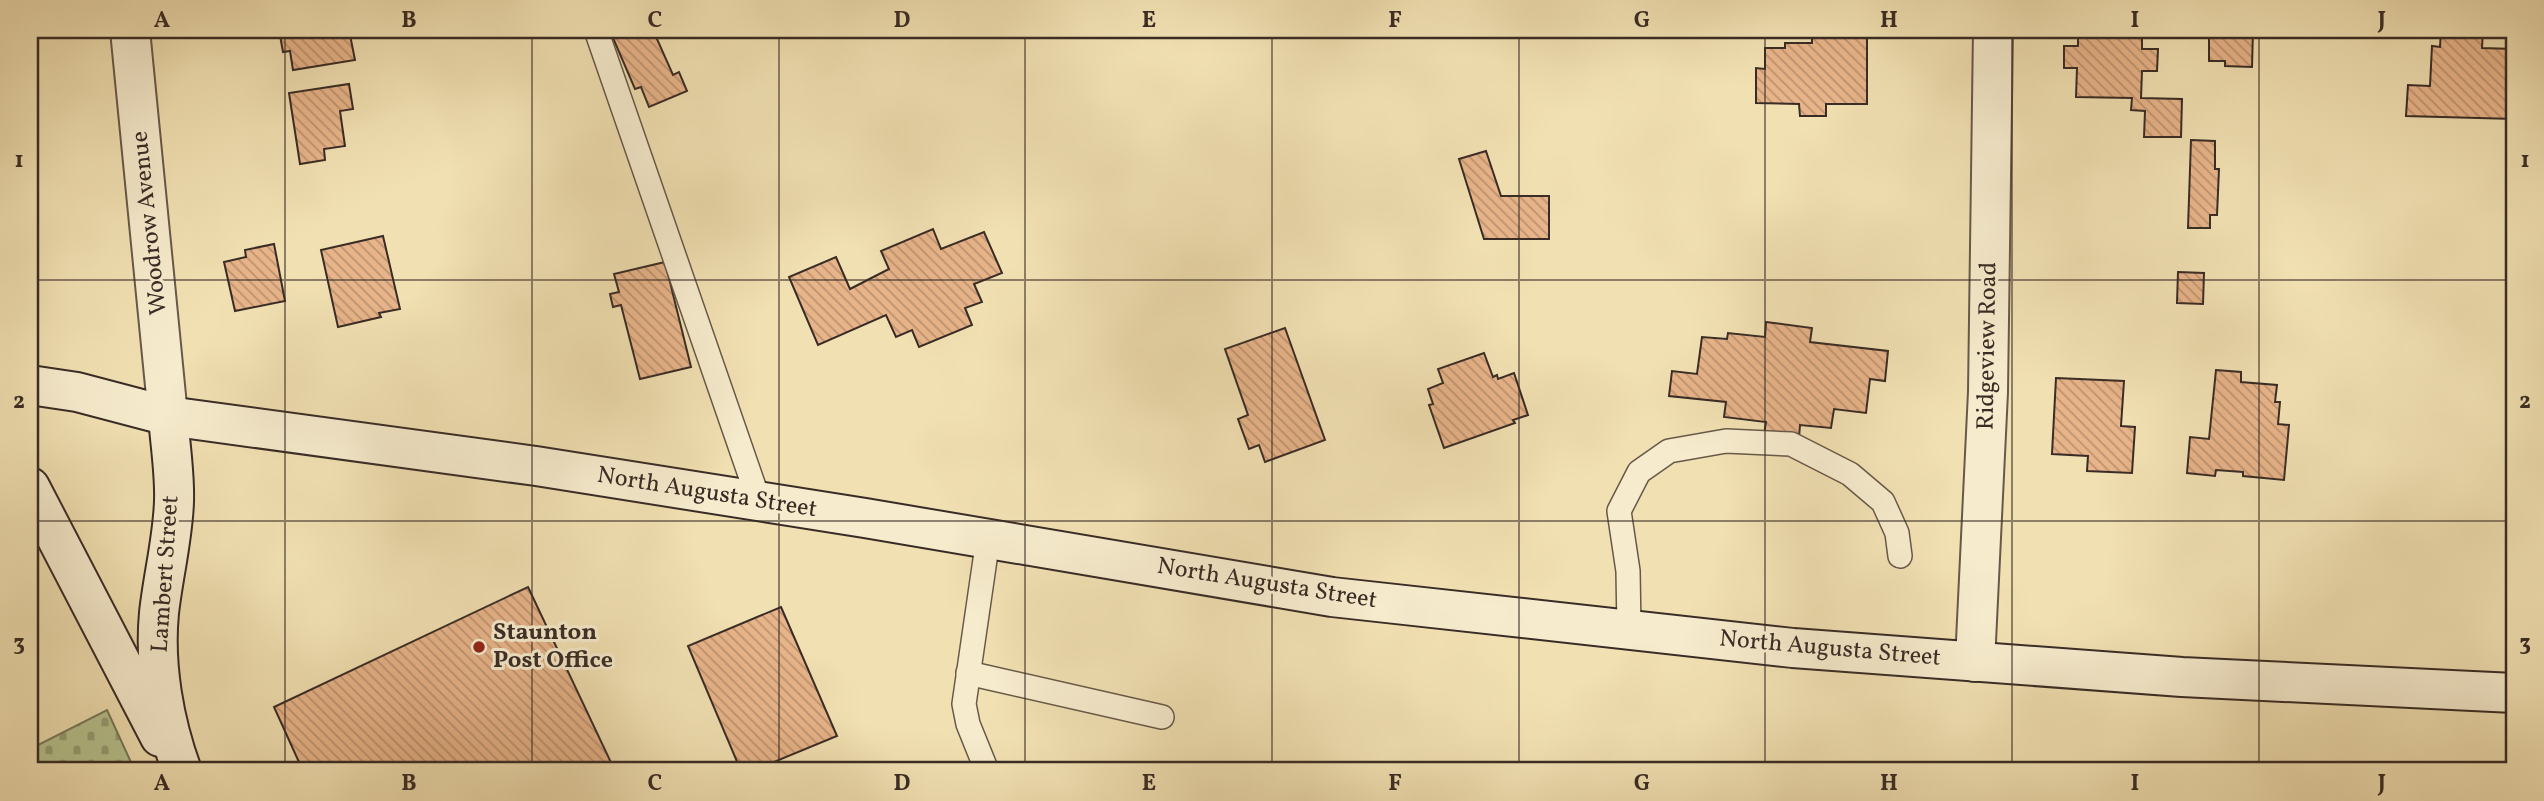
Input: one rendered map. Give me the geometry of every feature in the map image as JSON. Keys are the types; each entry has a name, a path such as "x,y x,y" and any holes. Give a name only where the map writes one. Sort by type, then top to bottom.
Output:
{"main road":[{"name":"Woodrow Avenue","path":"130,30 169,416"},
{"name":"Ridgeview Road","path":"1975,662 1988,392 1993,30"},
{"name":"North Augusta Street","path":"30,385 77,392 169,416 448,453 759,501 1332,597 1793,648 2182,677 2514,693"},
{"name":"Lambert Street","path":"169,416 174,502 159,615 158,653 165,710 180,771"},
{"path":"30,487 180,771"}],"lane":[{"path":"596,30 759,501"},
{"path":"1629,629 1628,571 1619,511 1639,472 1669,451 1726,441 1791,444 1850,474 1883,502 1896,533 1900,556"},
{"path":"987,771 968,724 964,704 988,539"},
{"path":"968,673 1162,717"}],"green space":[{"path":"107,710 135,771 30,771 30,749"}],"building":[{"path":"279,30 349,30 355,60 293,70 290,51 283,52"},
{"path":"616,30 653,30 673,75 679,72 687,91 649,107 641,87 635,89 613,38 619,35"},
{"path":"1812,30 1867,30 1867,104 1826,104 1826,116 1800,116 1799,104 1756,103 1756,68 1765,69 1765,48 1785,48 1785,43 1812,43"},
{"path":"2078,30 2142,30 2142,49 2158,49 2157,71 2142,71 2141,98 2182,99 2181,137 2144,137 2145,111 2131,110 2132,98 2076,97 2077,68 2064,68 2064,46 2078,46"},
{"path":"2253,30 2252,67 2225,66 2225,61 2209,61 2209,31"},
{"path":"2441,30 2483,30 2482,48 2514,49 2514,119 2406,116 2408,85 2430,86 2432,46 2440,47"},
{"path":"349,84 353,109 340,111 345,146 324,149 325,160 300,164 289,93"},
{"path":"2191,140 2215,141 2215,169 2219,169 2217,215 2210,215 2210,228 2188,228"},
{"path":"1486,151 1501,196 1549,196 1549,239 1484,239 1459,159"},
{"path":"933,229 941,249 984,232 1002,273 974,284 982,302 965,308 972,325 919,347 912,330 896,337 886,315 818,345 789,277 836,257 850,289 889,269 881,251"},
{"path":"383,236 400,309 379,313 381,317 338,327 321,250"},
{"path":"274,244 285,301 235,311 224,262 246,257 245,250"},
{"path":"665,262 691,367 640,379 621,305 613,307 610,294 619,292 614,274"},
{"path":"2178,272 2204,273 2203,304 2177,303"},
{"path":"1766,322 1812,328 1810,342 1888,351 1885,381 1870,379 1866,413 1834,409 1831,428 1800,425 1799,438 1764,434 1766,422 1724,417 1726,402 1669,396 1672,371 1697,374 1702,337 1727,339 1728,333 1765,337"},
{"path":"1285,328 1325,440 1265,462 1259,445 1249,449 1238,419 1248,415 1225,349"},
{"path":"1484,353 1493,377 1497,375 1498,379 1514,373 1528,415 1513,420 1515,423 1444,448 1429,405 1433,404 1428,389 1443,383 1438,369"},
{"path":"2216,370 2241,372 2241,382 2277,385 2275,402 2280,402 2278,424 2289,425 2284,480 2216,470 2215,476 2187,473 2190,437 2209,439"},
{"path":"2056,378 2124,381 2121,426 2135,427 2132,473 2087,471 2088,456 2052,454"},
{"name":"Staunton Post Office","path":"528,587 615,771 303,771 274,707"},
{"path":"781,607 837,736 752,771 741,771 688,646"}],"place":[{"name":"Staunton Post Office","path":"479,647"}]}
